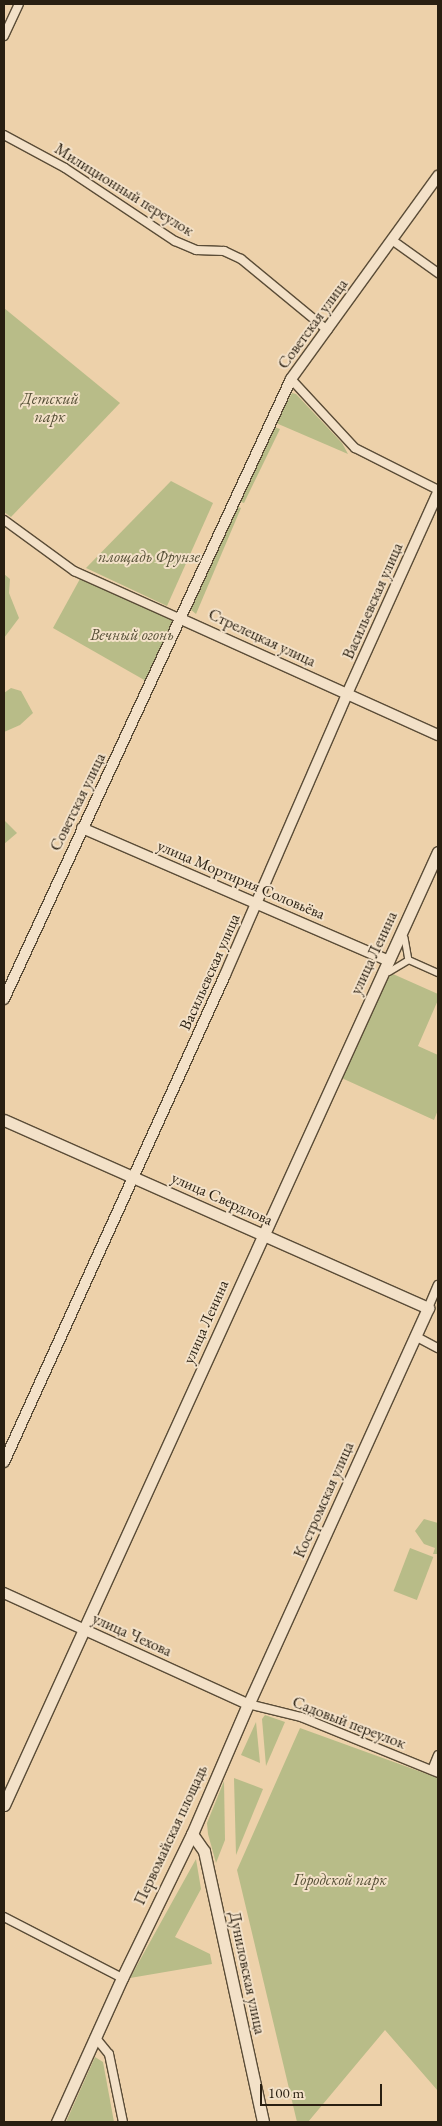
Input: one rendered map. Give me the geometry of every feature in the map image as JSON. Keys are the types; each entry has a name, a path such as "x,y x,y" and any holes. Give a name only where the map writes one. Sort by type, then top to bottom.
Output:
{"main road":[{"name":"улица Ленина","path":"4,1804 263,1236 334,1075 389,967 438,852"},
{"name":"улица Свердлова","path":"4,1120 428,1308"},
{"name":"Костромская улица","path":"248,1704 428,1308"},
{"name":"Первомайская площадь","path":"58,2122 95,2036 192,1834 248,1704"},
{"name":"Дуниловская улица","path":"192,1834 204,1851 262,2122"}],"street":[{"path":"4,36 19,4"},
{"name":"Милиционный переулок","path":"4,135 65,168 175,241 196,250 224,251 241,259 327,330"},
{"name":"Советская улица","path":"4,999 291,379 438,176"},
{"path":"392,240 438,274"},
{"path":"291,379 355,448 438,491"},
{"name":"Васильевская улица","path":"4,1462 257,903 347,694 438,491"},
{"path":"4,520 74,571 181,619"},
{"name":"Стрелецкая улица","path":"181,619 438,736"},
{"name":"улица Мортирия Соловьёва","path":"82,828 257,903 389,967"},
{"path":"405,938 409,960"},
{"path":"389,967 409,960 438,973"},
{"path":"428,1308 438,1284"},
{"path":"416,1336 438,1348"},
{"name":"улица Чехова","path":"4,1593 248,1704"},
{"name":"Садовый переулок","path":"248,1704 301,1717 435,1772"},
{"path":"435,1772 438,1755"},
{"path":"4,1917 122,1978"},
{"path":"95,2036 109,2054 123,2122"}],"green space":[{"name":"Детский парк","path":"4,308 120,403 11,517 4,512"},
{"path":"292,393 296,394 342,443 348,454 276,423"},
{"path":"274,427 280,429 244,503 239,501"},
{"name":"площадь Фрунзе","path":"171,481 213,503 167,606 86,568"},
{"path":"236,506 241,508 196,614 190,609"},
{"path":"4,574 10,579 9,593 19,618 4,638"},
{"name":"Вечный огонь","path":"81,577 176,618 146,681 53,628"},
{"path":"11,688 21,691 33,713 20,725 4,732 4,693"},
{"path":"4,820 17,833 4,844"},
{"path":"384,970 438,994 438,1000 418,1046 438,1055 438,1110 434,1120 335,1075"},
{"path":"424,1519 438,1523 438,1554 433,1554 435,1548 424,1544 415,1531"},
{"path":"410,1548 433,1557 417,1600 394,1591"},
{"path":"265,1715 285,1722 266,1766 262,1719"},
{"path":"256,1722 260,1763 241,1755"},
{"name":"Городской парк","path":"300,1728 438,1778 438,2091 385,2030 308,2122 297,2122 237,1870"},
{"path":"234,1778 263,1789 236,1855"},
{"path":"224,1781 225,1840 216,1863 207,1823"},
{"path":"196,1859 201,1889 175,1937 210,1954 212,1964 130,1978"},
{"path":"95,2057 103,2062 114,2122 66,2122"}]}
